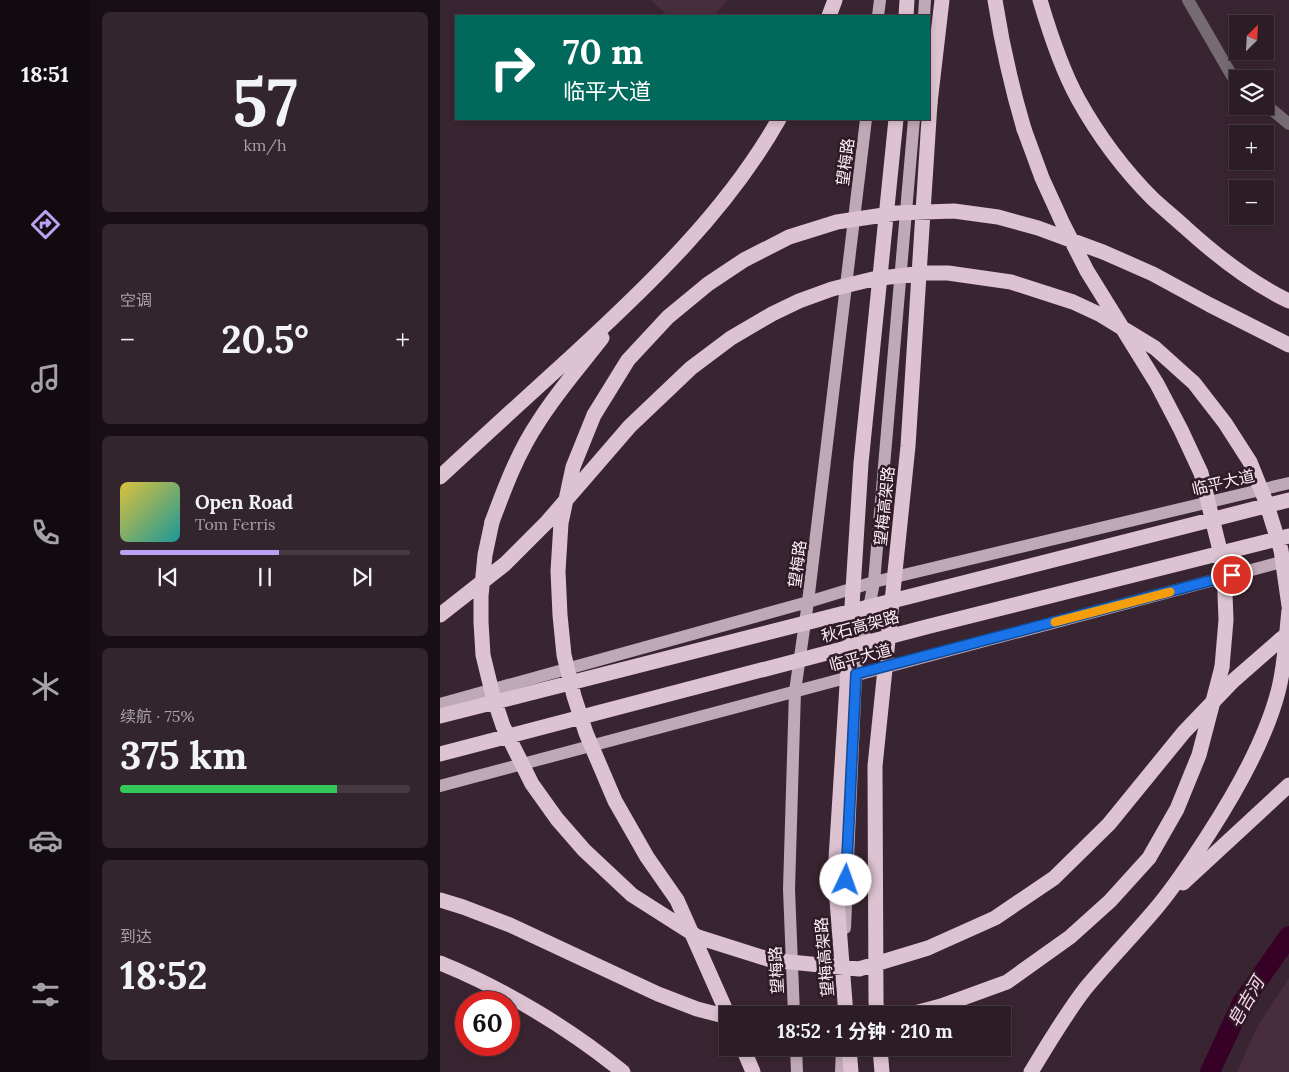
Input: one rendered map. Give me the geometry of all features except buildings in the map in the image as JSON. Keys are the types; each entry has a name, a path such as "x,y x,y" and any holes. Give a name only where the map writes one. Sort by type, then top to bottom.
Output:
{"highway":[{"path":"829,15 835,0"},
{"path":"906,15 907,0"},
{"name":"望梅高架路","path":"930,103 942,0"},
{"path":"941,1006 1007,982 1070,937 1110,901 1149,858 1177,809 1199,755 1222,667 1226,620 1224,567 1201,473 1157,384 1087,272 1042,178 1024,128 1012,86 1001,40 996,0"},
{"path":"1040,0 1050,34 1077,97 1096,128 1131,175 1153,199 1215,254 1248,278 1289,301"},
{"path":"440,477 628,305 688,243 748,168 778,120"},
{"name":"望梅高架路","path":"843,1006 835,875 861,463 896,120"},
{"name":"望梅高架路","path":"877,1006 875,766 908,446 929,120"},
{"path":"724,1006 677,900 646,857 615,802 586,733 574,696 564,654 558,571 561,523 573,466 594,415 628,360 668,317 708,284 744,260 789,237 837,222 897,213 954,211 998,217 1038,228 1103,252 1152,274 1289,345"},
{"path":"440,615 505,564 547,522 630,426 691,368 731,338 772,314 799,301 832,289 873,279 923,273 948,273 1012,282 1073,302 1101,315 1155,348 1194,383 1226,423 1250,462 1266,502 1281,550 1289,606"},
{"path":"628,305 538,422 508,479 492,522 485,555 481,596 483,655 503,726 532,784 557,819 584,850 632,895 698,937 771,960 859,969 928,948 995,918 1054,878 1109,824 1184,732 1226,688 1289,633"},
{"name":"秋石高架路","path":"440,716 1289,500"},
{"name":"秋石高架路","path":"440,754 930,626 1289,536"},
{"path":"1032,1072 1052,1037 1085,990 1158,906 1195,855 1242,777 1261,740 1278,693 1285,653 1289,610"},
{"path":"1158,906 1289,785"},
{"path":"440,900 510,924 658,994 697,1009 719,1014"},
{"path":"440,963 503,993 558,1025 623,1072"},
{"path":"746,1056 753,1072"},
{"path":"850,1056 851,1072"},
{"path":"881,1056 882,1072"}],"main road":[{"path":"878,15 880,0"},
{"path":"924,15 925,0"},
{"name":"望梅路","path":"794,1006 789,889 795,691 808,602 866,120"},
{"path":"844,1006 846,899 856,674 874,582 914,120"},
{"name":"临平大道","path":"440,704 874,582 1289,483"},
{"name":"临平大道","path":"440,786 1289,560"},
{"path":"796,1056 797,1072"},
{"path":"841,1072 842,1056"}],"street":[{"path":"1188,0 1229,71"},
{"path":"1274,112 1289,124"}],"shaded area":[{"path":"651,0 728,0 715,15 667,15"},
{"path":"1289,978 1289,1072 1237,1072 1256,1029"}],"waterway":[{"name":"皂吉河","path":"1210,1072 1242,1003 1289,936"}],"slow traffic":[{"path":"1055,622 1170,592"}],"route":[{"path":"846,880 856,674 1232,575"}]}
